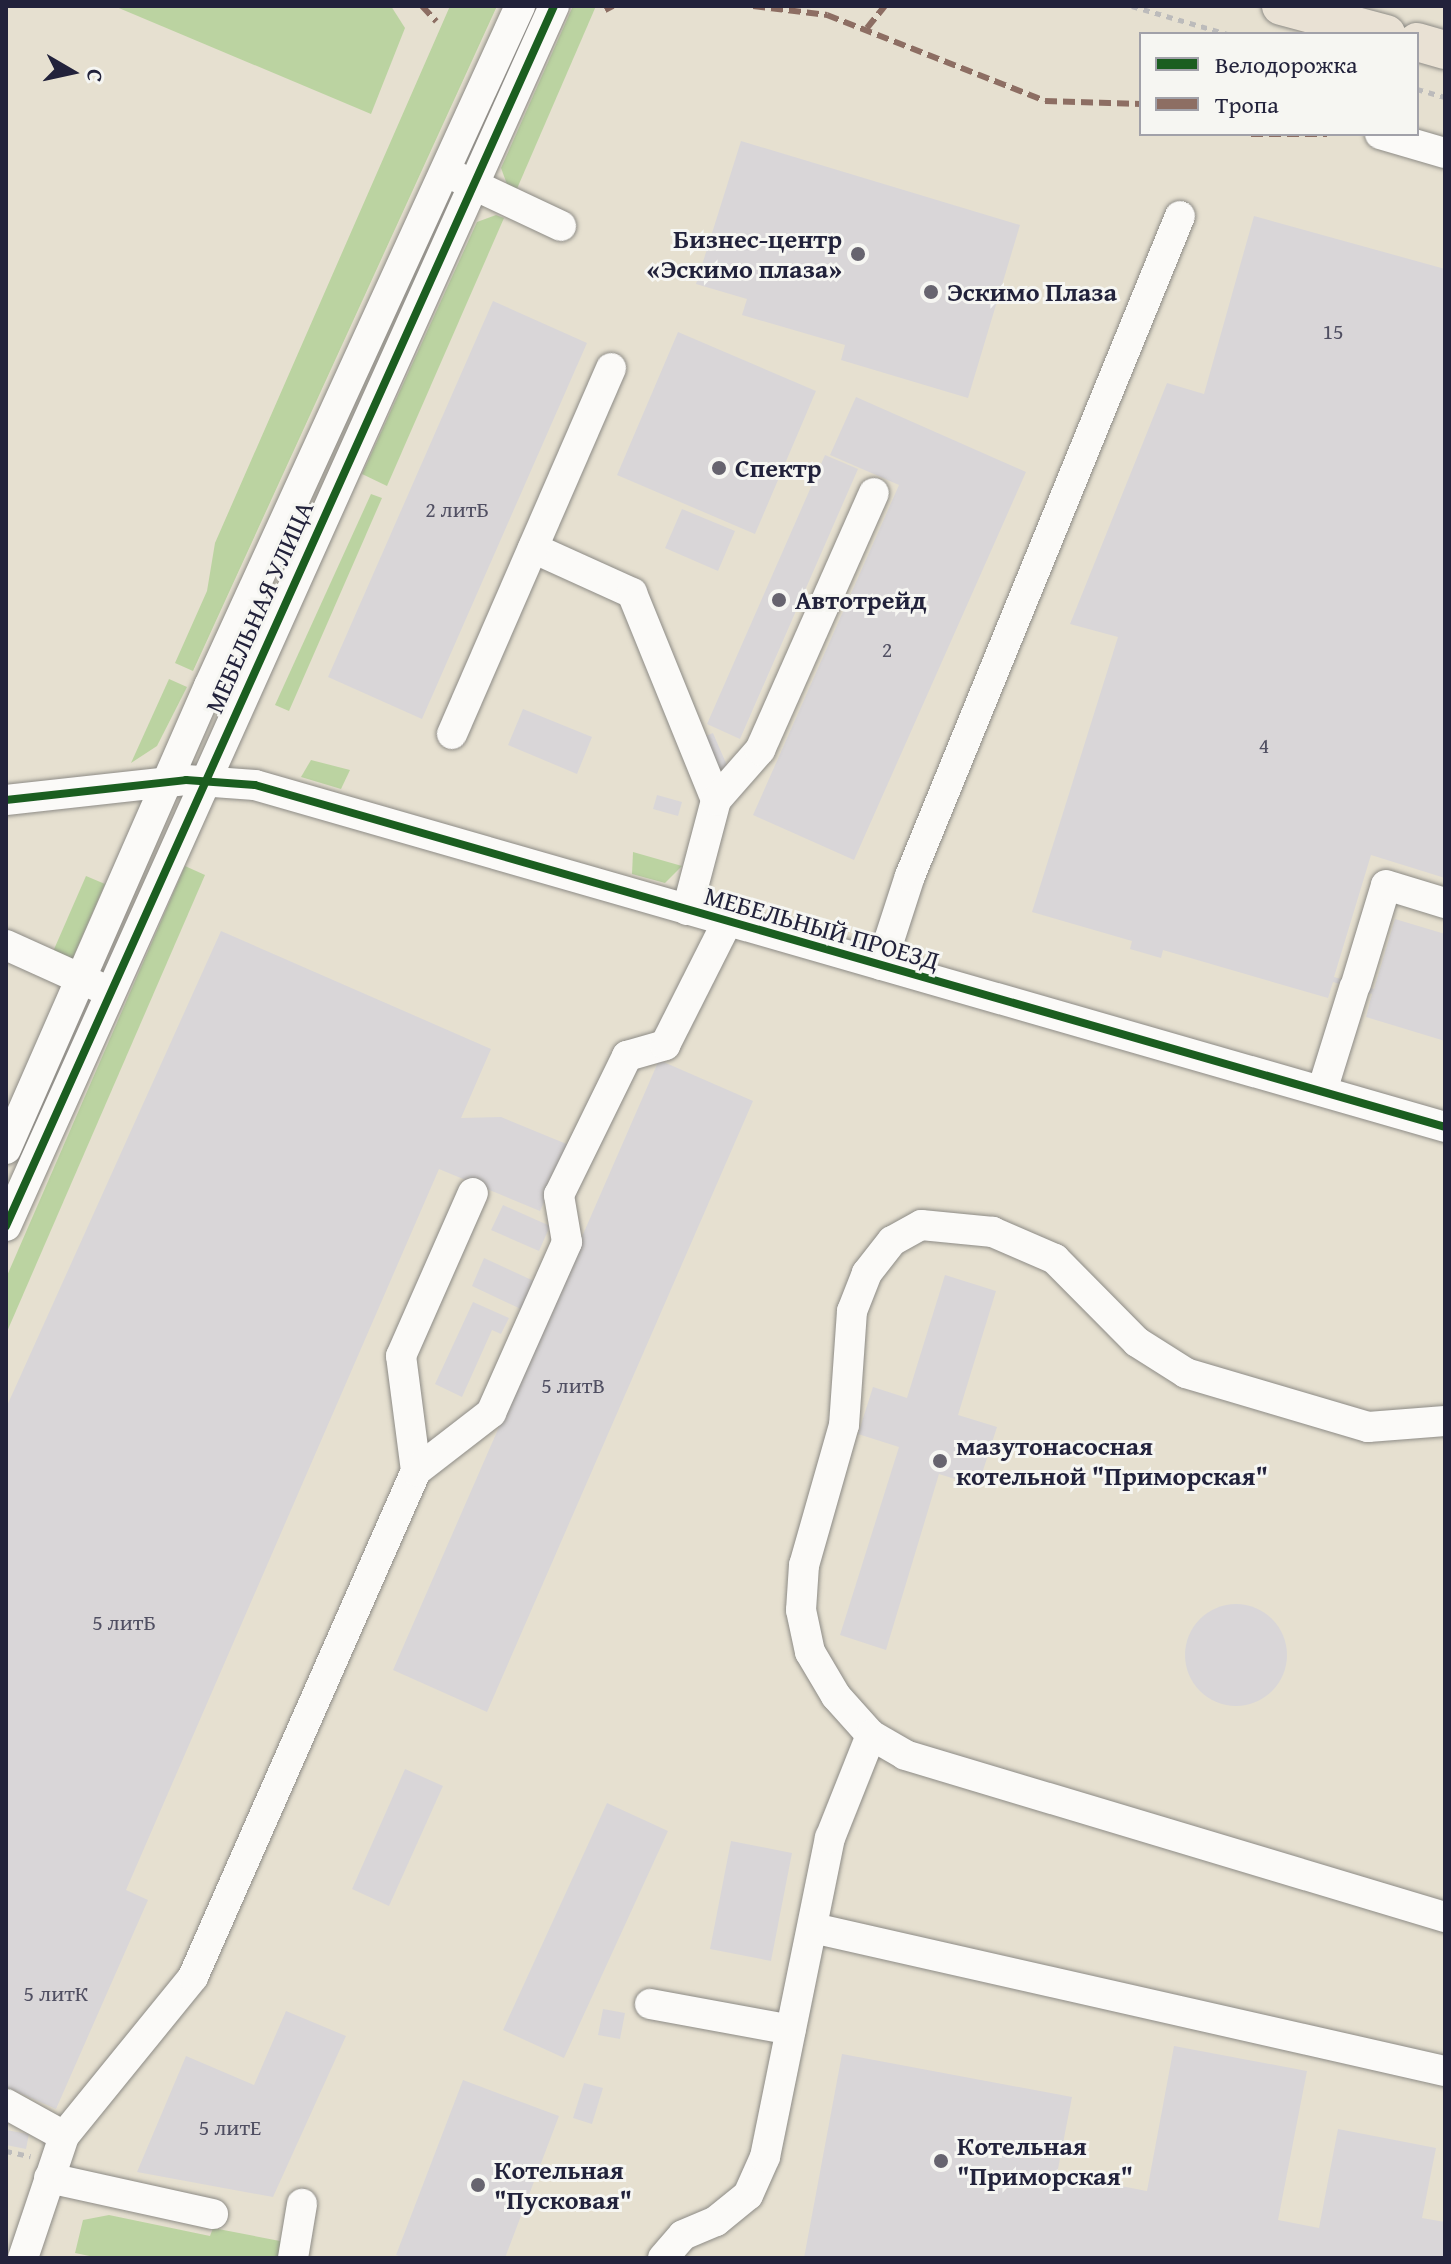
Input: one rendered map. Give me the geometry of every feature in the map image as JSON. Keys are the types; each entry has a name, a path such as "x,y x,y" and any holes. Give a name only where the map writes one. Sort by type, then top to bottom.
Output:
{"main road":[{"path":"1281,6 1378,32"},
{"path":"1419,43 1445,50"}],"street":[{"name":"МЕБЕЛЬНАЯ УЛИЦА","path":"15,1155 109,991 186,781 444,172 520,6"},
{"name":"МЕБЕЛЬНАЯ УЛИЦА","path":"6,1226 15,1155 81,979 186,781 473,184 554,6"},
{"path":"1387,136 1445,153"},
{"path":"444,172 561,226"},
{"path":"881,965 910,876 1180,216"},
{"path":"452,734 611,368"},
{"path":"687,910 716,800 760,750 874,493"},
{"path":"533,548 632,593 716,800"},
{"name":"МЕБЕЛЬНЫЙ ПРОЕЗД","path":"6,800 186,781 255,785 1445,1127"},
{"path":"1322,1091 1386,885 1445,903"},
{"path":"23,2258 40,2167 193,1977 416,1471 491,1413 567,1242 559,1195 627,1056 665,1045 727,922"},
{"path":"6,945 109,991"},
{"path":"416,1471 401,1356 473,1193"},
{"path":"1445,1421 1368,1427 1186,1373 1161,1362 1055,1259 1025,1242 993,1232 921,1225 892,1241 867,1273 852,1311 844,1425 804,1565 801,1610 810,1652 836,1696 871,1735 905,1755 951,1772 1445,1917"},
{"path":"663,2258 683,2235 716,2221 748,2195 765,2157 830,1838 871,1735"},
{"path":"813,1928 1445,2071"},
{"path":"650,2004 791,2030"},
{"path":"6,2104 64,2136"},
{"path":"40,2167 213,2214"},
{"path":"293,2258 302,2204"}],"path":[{"path":"1132,6 1221,32"},
{"path":"1419,90 1445,97"},
{"path":"6,2151 40,2167"}],"green space":[{"path":"114,6 391,6 405,28 371,114"},
{"path":"450,6 497,6 193,671 175,663 207,591 215,543"},
{"path":"573,6 596,6 516,191 508,187 501,168"},
{"path":"496,215 504,218 387,486 362,474 477,222"},
{"path":"371,494 382,498 289,711 275,705"},
{"path":"169,679 187,687 157,746 131,763"},
{"path":"311,760 350,770 341,789 301,777"},
{"path":"633,852 682,866 665,883 632,874"},
{"path":"185,866 205,875 6,1334 6,1278"},
{"path":"86,876 105,884 71,962 48,963"},
{"path":"109,2215 210,2236 213,2228 285,2242 283,2258 99,2258 75,2253 83,2220"}],"building":[{"name":"Бизнес-центр «Эскимо плаза»","path":"741,141 1020,225 968,398 841,360 845,345 742,315 747,299 696,284"},
{"path":"1254,216 1445,269 1445,878 1371,855 1334,977 1374,989 1395,919 1445,934 1445,1041 1366,1017 1372,994 1333,982 1328,998 1163,950 1161,958 1130,949 1132,941 1032,912 1118,637 1070,624 1167,383 1204,394"},
{"path":"493,301 587,343 422,719 328,677"},
{"path":"678,332 816,391 755,534 617,475"},
{"path":"856,397 1026,472 854,860 753,815 899,485 830,455"},
{"path":"825,455 858,469 740,739 707,724"},
{"path":"682,509 735,531 718,571 665,548"},
{"path":"523,709 592,737 577,774 508,745"},
{"path":"713,733 729,770 715,776 699,739"},
{"path":"657,795 682,802 678,816 653,809"},
{"path":"221,931 491,1049 461,1118 501,1117 569,1145 540,1211 439,1169 126,1890 148,1900 56,2109 6,2087 6,1408"},
{"path":"659,1060 753,1101 487,1712 393,1670"},
{"path":"503,1205 550,1226 539,1251 491,1230"},
{"path":"484,1258 536,1282 523,1310 472,1286"},
{"name":"мазутонасосная котельной \"Приморская\"","path":"945,1275 996,1291 958,1415 997,1427 978,1486 939,1474 886,1650 840,1635 899,1447 858,1434 873,1387 907,1398"},
{"path":"473,1302 509,1318 501,1334 492,1330 462,1397 435,1384"},
{"path":"1236,1604 1256,1608 1272,1619 1283,1635 1287,1655 1283,1675 1272,1691 1256,1702 1236,1706 1216,1702 1200,1691 1189,1675 1185,1655 1189,1635 1200,1619 1216,1608"},
{"path":"405,1769 443,1786 389,1906 352,1889"},
{"path":"607,1803 668,1831 564,2058 503,2030"},
{"path":"731,1841 792,1853 771,1961 710,1949"},
{"path":"603,2009 625,2013 620,2039 598,2035"},
{"path":"286,2011 346,2036 273,2197 137,2172 186,2056 254,2085"},
{"name":"Котельная \"Приморская\"","path":"1174,2046 1307,2071 1278,2220 1319,2228 1338,2129 1436,2148 1422,2218 1445,2222 1445,2258 804,2258 842,2054 1072,2097 1057,2174 1147,2191"},
{"name":"Котельная \"Пусковая\"","path":"463,2080 559,2116 505,2258 405,2258 396,2255"},
{"path":"584,2083 603,2088 592,2124 573,2118"},
{"path":"6,2130 29,2134 26,2149 6,2145"}],"marked path":[{"path":"422,6 436,21"},
{"path":"605,10 613,6"},
{"path":"753,6 827,15 1045,101 1139,104"},
{"path":"867,28 885,6"}],"cycle path":[{"path":"6,1226 554,6"},
{"path":"6,800 186,780 255,785 1445,1127"}],"place":[{"name":"Бизнес-центр «Эскимо плаза»","path":"858,254"},
{"name":"Эскимо Плаза","path":"931,292"},
{"name":"Спектр","path":"719,468"},
{"name":"Автотрейд","path":"779,600"},
{"name":"мазутонасосная котельной \"Приморская\"","path":"940,1461"},
{"name":"Котельная \"Приморская\"","path":"941,2161"},
{"name":"Котельная \"Пусковая\"","path":"478,2185"}]}
